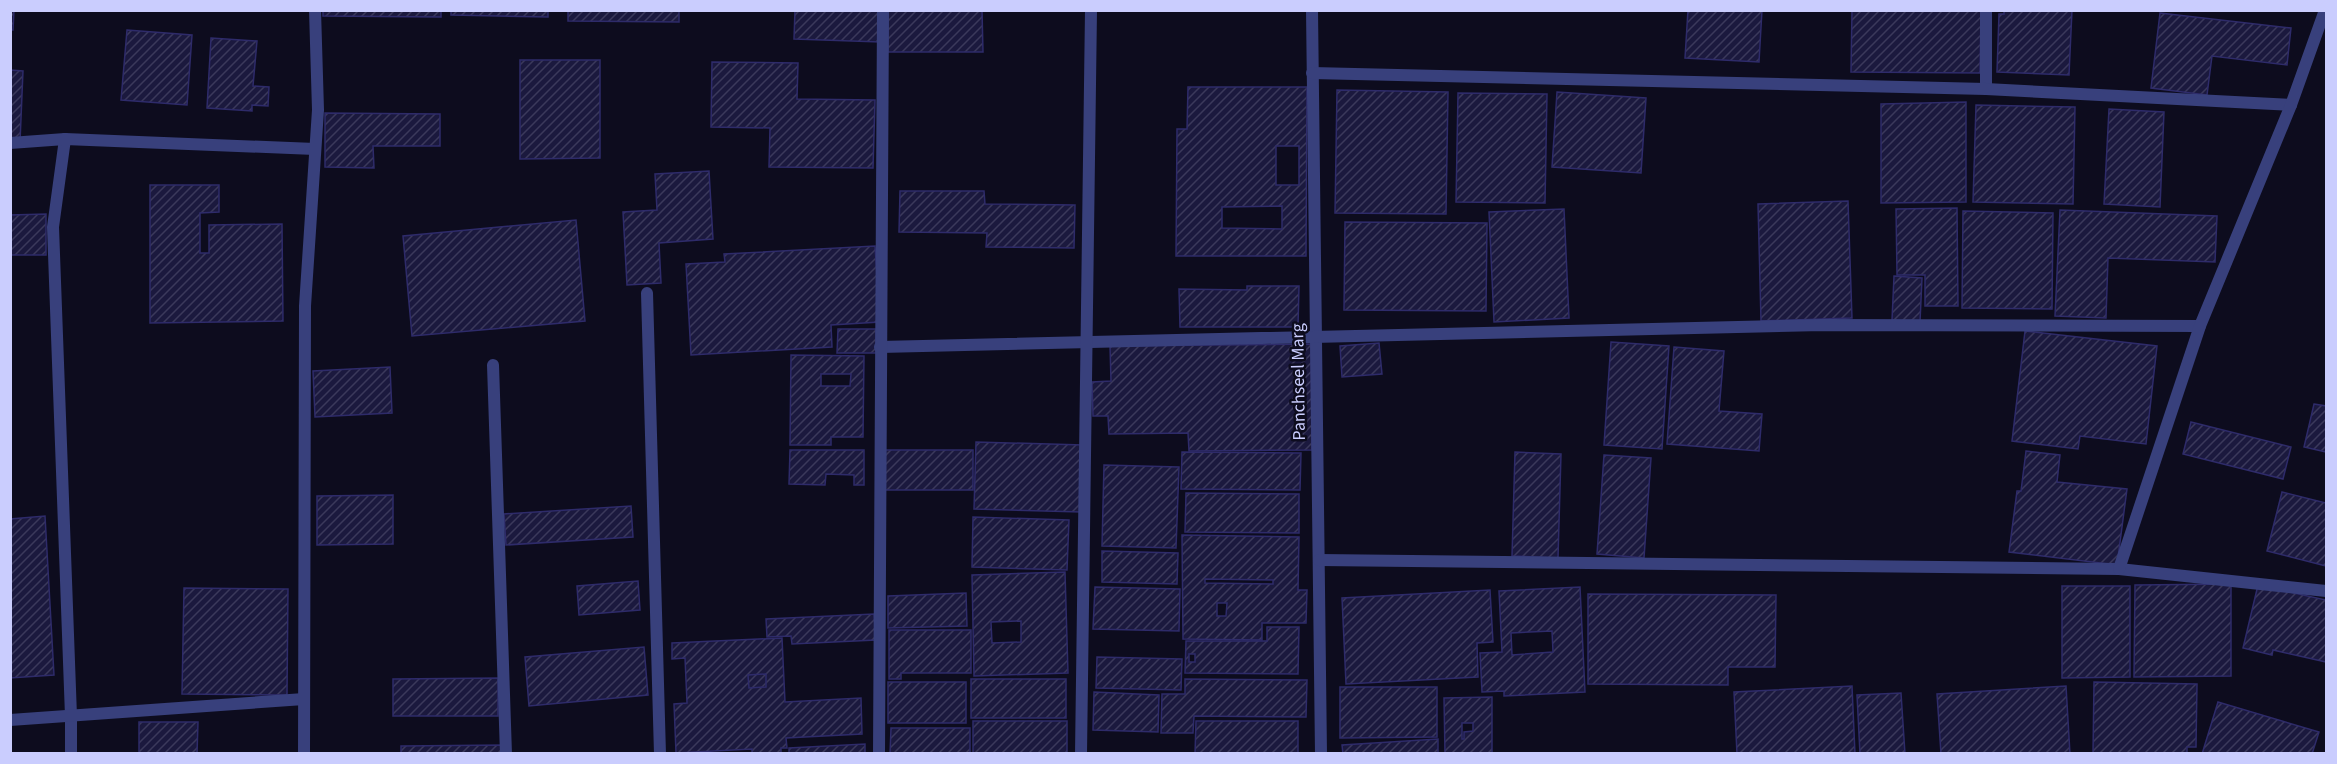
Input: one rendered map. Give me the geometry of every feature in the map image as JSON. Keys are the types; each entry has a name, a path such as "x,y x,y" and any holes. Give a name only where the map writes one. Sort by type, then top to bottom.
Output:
{"street":[{"path":"304,753 305,306 318,110 315,10"},
{"path":"879,753 883,10"},
{"path":"1081,753 1091,10"},
{"name":"Panchseel Marg","path":"1312,10 1321,753"},
{"path":"1986,10 1986,89"},
{"path":"2119,568 2200,326 2291,105 2325,10"},
{"path":"1312,73 1986,89 2291,105"},
{"path":"10,143 65,139 315,149"},
{"path":"65,139 53,227 71,753"},
{"path":"647,293 660,753"},
{"path":"880,347 1822,325 2200,326"},
{"path":"493,365 506,753"},
{"path":"1319,560 2119,568 2326,591"},
{"path":"10,720 304,699"}],"building":[{"path":"10,10 14,10 13,30 10,30"},
{"path":"323,10 441,10 441,17 323,16"},
{"path":"451,10 548,10 548,17 451,15"},
{"path":"568,10 679,10 679,22 568,21"},
{"path":"795,10 881,10 880,42 794,39"},
{"path":"888,10 982,10 983,52 888,52"},
{"path":"1688,10 1762,10 1759,62 1685,58"},
{"path":"1852,10 1981,10 1980,73 1851,72"},
{"path":"2004,10 2072,10 2069,75 1997,72 1999,14 2004,14"},
{"path":"2160,13 2291,28 2287,65 2212,56 2207,95 2151,88"},
{"path":"127,30 192,35 187,105 121,100"},
{"path":"211,38 257,41 253,86 269,87 268,106 252,105 252,111 207,108"},
{"path":"520,60 600,60 600,158 520,159"},
{"path":"712,62 798,63 797,99 875,100 873,168 769,167 770,128 711,127"},
{"path":"10,70 23,71 20,142 10,142"},
{"path":"1188,87 1307,87 1306,256 1176,256 1177,129 1187,129","holes":["1276,146 1299,146 1299,185 1276,185","1282,206 1282,229 1222,228 1222,207"]},
{"path":"1337,90 1448,92 1446,214 1335,213"},
{"path":"1557,92 1646,98 1641,173 1552,167"},
{"path":"1458,93 1547,94 1545,203 1456,202"},
{"path":"1966,102 1966,202 1881,203 1881,104"},
{"path":"1976,105 2075,107 2073,204 1973,202"},
{"path":"2109,109 2164,112 2160,207 2104,204"},
{"path":"325,113 440,114 440,146 373,146 374,168 325,167"},
{"path":"709,171 713,239 659,243 661,283 627,285 623,212 657,210 655,174"},
{"path":"150,185 219,185 219,212 200,213 200,253 209,253 209,225 282,224 283,321 150,323"},
{"path":"900,191 984,191 985,204 1075,205 1074,248 986,247 987,233 899,232"},
{"path":"1848,201 1852,318 1761,321 1758,204"},
{"path":"1957,208 1958,306 1925,306 1925,275 1897,275 1896,209"},
{"path":"1564,209 1569,318 1494,322 1489,212"},
{"path":"2060,210 2217,216 2215,262 2108,258 2106,318 2055,316"},
{"path":"1963,211 2053,213 2052,309 1962,308"},
{"path":"46,214 46,255 10,255 10,215"},
{"path":"576,220 585,321 412,336 403,236"},
{"path":"1345,222 1487,223 1486,311 1344,310"},
{"path":"875,246 880,322 831,325 832,347 691,355 686,264 725,262 724,254"},
{"path":"1894,276 1922,278 1920,322 1892,320"},
{"path":"1247,286 1299,286 1298,327 1180,327 1179,289 1247,290"},
{"path":"838,329 876,329 876,353 837,353"},
{"path":"2025,331 2157,346 2146,444 2080,436 2078,449 2012,441"},
{"path":"1611,342 1669,346 1662,449 1604,445"},
{"path":"1379,343 1382,374 1342,377 1340,346"},
{"path":"1311,344 1312,450 1189,451 1188,433 1109,434 1108,416 1093,416 1092,382 1111,381 1110,346"},
{"path":"1674,347 1724,351 1719,411 1762,414 1759,451 1667,444"},
{"path":"791,355 864,356 863,437 831,437 831,445 790,445","holes":["821,374 851,374 850,386 821,386"]},
{"path":"390,367 392,413 315,417 313,371"},
{"path":"2314,404 2326,406 2326,452 2304,447"},
{"path":"2191,422 2291,447 2283,479 2183,454"},
{"path":"976,442 1083,445 1081,512 974,509"},
{"path":"790,450 864,450 864,485 854,485 854,475 826,474 825,485 789,484"},
{"path":"881,450 973,450 973,490 881,490"},
{"path":"2026,451 2060,455 2057,482 2127,489 2117,565 2009,552 2017,491 2021,491"},
{"path":"1182,452 1301,453 1300,490 1181,489"},
{"path":"1515,452 1561,454 1558,558 1512,556"},
{"path":"1604,455 1651,458 1644,558 1597,554"},
{"path":"1104,465 1179,467 1176,548 1102,546"},
{"path":"2282,492 2326,503 2326,566 2267,551"},
{"path":"1186,493 1299,494 1299,533 1185,532"},
{"path":"393,495 393,544 317,545 317,496"},
{"path":"631,506 633,537 506,545 504,514"},
{"path":"45,516 54,675 10,678 10,519"},
{"path":"973,517 1069,520 1067,570 972,567"},
{"path":"1182,535 1299,537 1298,590 1307,590 1306,623 1262,623 1262,640 1183,639","holes":["1205,579 1273,580 1273,584 1205,583","1217,603 1227,603 1226,616 1217,616"]},
{"path":"1102,551 1178,553 1177,584 1102,582"},
{"path":"1065,572 1068,673 974,676 972,575","holes":["1021,621 1021,642 992,643 991,622"]},
{"path":"638,581 640,610 579,615 577,586"},
{"path":"2231,584 2231,676 2134,677 2135,585"},
{"path":"2258,585 2326,600 2326,662 2273,650 2272,655 2243,648"},
{"path":"2062,586 2130,586 2130,677 2062,678"},
{"path":"1095,587 1180,589 1179,631 1093,629"},
{"path":"1580,587 1585,692 1504,696 1504,691 1482,692 1480,653 1502,652 1499,591","holes":["1552,631 1553,652 1512,655 1511,633"]},
{"path":"184,588 288,589 287,695 182,694"},
{"path":"1490,590 1493,642 1477,643 1478,677 1346,684 1342,598"},
{"path":"966,593 967,626 888,628 888,596"},
{"path":"1588,594 1776,595 1775,667 1728,667 1728,685 1588,684"},
{"path":"874,614 876,640 792,644 791,636 767,637 766,619"},
{"path":"1267,627 1299,627 1298,674 1185,673 1186,641 1267,641","holes":["1189,654 1195,654 1195,662 1189,662"]},
{"path":"889,630 971,630 971,673 901,673 901,679 889,679"},
{"path":"782,638 785,702 861,698 862,734 786,738 787,748 781,748 781,754 752,754 752,749 676,753 674,704 687,703 685,658 672,659 672,643"},
{"path":"644,647 648,695 529,706 525,657"},
{"path":"1097,657 1182,659 1181,690 1096,688"},
{"path":"766,674 766,687 749,688 748,675"},
{"path":"498,678 498,716 393,716 393,679"},
{"path":"971,679 1066,679 1066,718 971,718"},
{"path":"1185,679 1307,680 1306,717 1194,716 1193,733 1161,733 1162,694 1185,694"},
{"path":"888,682 966,682 966,723 888,723"},
{"path":"2094,682 2197,684 2196,747 2187,747 2187,754 2093,754"},
{"path":"1852,686 1855,754 1737,754 1734,692"},
{"path":"2066,686 2070,754 1941,754 1937,694"},
{"path":"1340,687 1437,687 1437,737 1340,738"},
{"path":"1094,692 1159,695 1158,732 1093,730"},
{"path":"1901,693 1905,754 1860,754 1857,695"},
{"path":"1492,697 1492,754 1445,754 1444,698","holes":["1462,723 1473,723 1473,731 1464,732 1464,739 1462,739"]},
{"path":"2218,702 2319,732 2312,754 2202,754"},
{"path":"973,721 1067,721 1067,754 973,754"},
{"path":"1196,721 1298,721 1298,754 1195,754"},
{"path":"139,722 198,722 197,754 139,754"},
{"path":"891,728 970,728 970,754 890,754"},
{"path":"1438,739 1438,754 1343,754 1342,745"},
{"path":"865,744 865,754 789,754 789,748"},
{"path":"503,745 503,754 401,754 401,746"}]}
